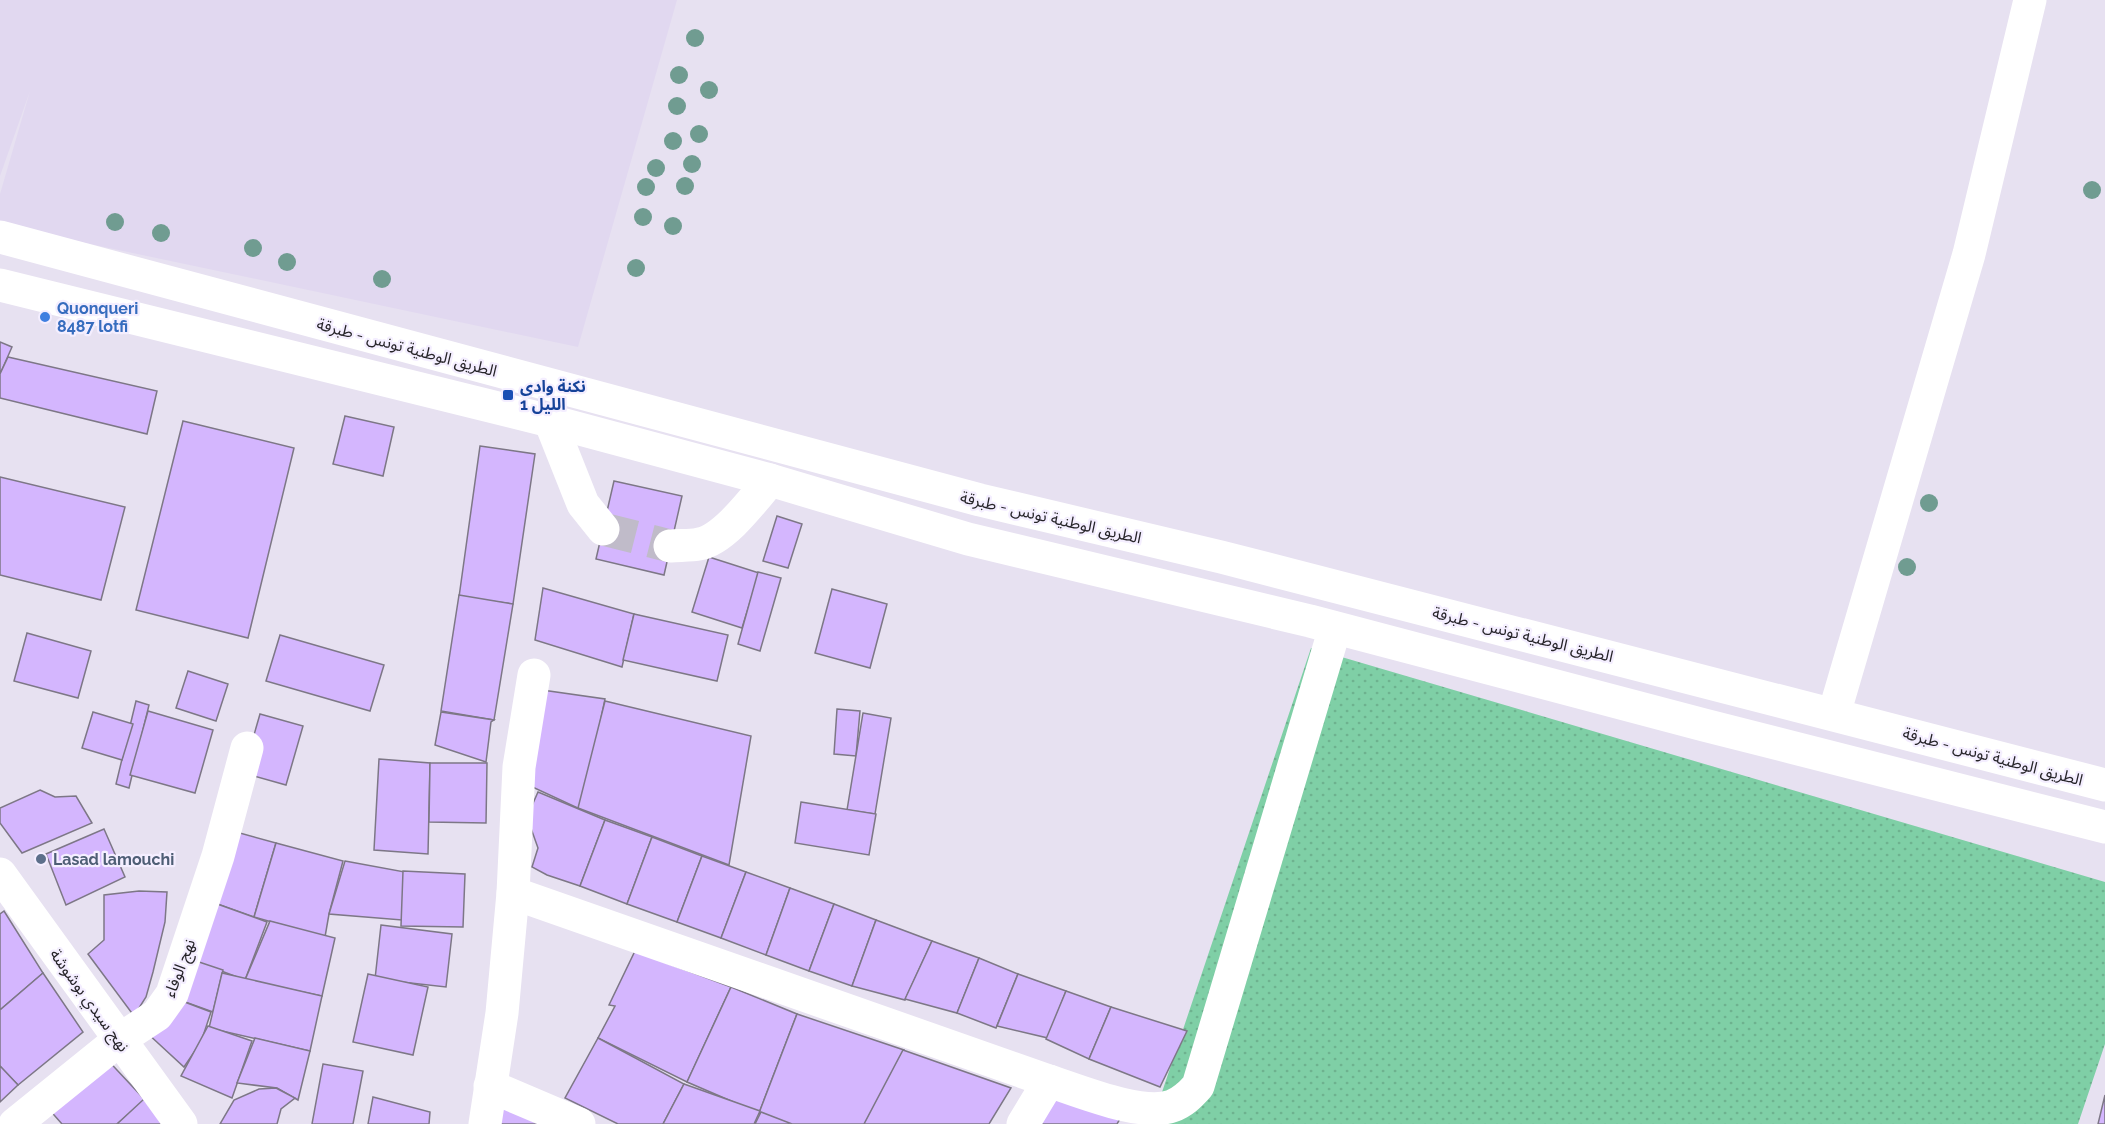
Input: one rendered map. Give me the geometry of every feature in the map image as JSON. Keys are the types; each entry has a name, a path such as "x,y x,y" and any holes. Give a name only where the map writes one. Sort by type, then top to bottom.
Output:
{"main road":[{"path":"1834,714 1970,254 2030,0"},
{"name":"الطريق الوطنية تونس - طبرقة","path":"0,237 957,494 1221,557 2105,785"},
{"path":"0,285 550,421 770,480 968,539 1335,628 2105,827"},
{"path":"550,421 583,504 603,529"},
{"path":"670,546 701,544 723,531 742,514 770,480"},
{"path":"1212,597 1221,557"},
{"path":"513,893 1049,1081 1130,1106 1155,1110 1172,1107 1186,1099 1198,1086 1335,628"},
{"path":"485,1124 502,1013 513,893 519,767 534,675"},
{"name":"نهج الوفاء","path":"15,1124 119,1040 157,1015 172,994 218,856 247,748"},
{"name":"نهج سيدي بوشوشة","path":"6,896 119,1040 181,1124"},
{"path":"1023,1124 1049,1081"},
{"path":"490,1086 579,1124"}],"shaded area":[{"path":"0,0 677,0 578,347 0,225 0,194 30,91 0,176"}],"green space":[{"path":"1311,648 2105,882 2105,1044 2078,1124 1147,1124 1157,1107"}],"building":[{"path":"0,342 12,347 0,374"},
{"path":"8,357 157,391 147,434 0,398 0,374"},
{"path":"345,416 394,427 383,476 333,464"},
{"path":"183,421 294,448 248,638 136,610"},
{"path":"480,446 535,454 513,604 459,597"},
{"path":"0,477 125,507 101,600 0,575"},
{"path":"614,481 682,496 664,575 596,559"},
{"path":"777,516 802,524 788,568 763,561"},
{"path":"709,557 759,573 742,628 692,612"},
{"path":"758,572 781,578 760,651 738,644"},
{"path":"543,588 634,614 622,667 535,640"},
{"path":"832,589 887,604 870,668 815,653"},
{"path":"459,595 513,604 494,720 441,711"},
{"path":"634,614 728,635 717,681 623,660"},
{"path":"27,633 91,651 78,698 14,681"},
{"path":"280,635 384,665 370,711 266,681"},
{"path":"188,671 228,684 216,721 176,708"},
{"path":"528,688 605,699 582,810 513,778"},
{"path":"136,701 149,705 129,788 116,784"},
{"path":"605,701 751,736 729,865 578,808"},
{"path":"837,709 860,711 856,756 834,754"},
{"path":"148,711 213,730 195,793 130,775"},
{"path":"93,712 133,724 122,760 82,748"},
{"path":"441,712 494,720 491,722 486,762 435,745"},
{"path":"863,713 891,718 875,814 847,810"},
{"path":"260,714 303,726 286,785 243,773"},
{"path":"379,759 430,763 428,854 374,850"},
{"path":"430,763 487,763 486,823 429,822"},
{"path":"40,790 55,797 76,796 92,823 22,853 0,823 0,808"},
{"path":"538,792 605,820 580,886 547,875 532,867 538,848 527,817"},
{"path":"801,802 876,814 869,855 795,843"},
{"path":"605,820 652,837 627,904 580,886"},
{"path":"104,829 125,877 66,905 46,854"},
{"path":"229,830 276,843 254,917 209,901"},
{"path":"652,837 702,856 677,922 627,904"},
{"path":"276,843 343,861 325,937 254,917"},
{"path":"702,856 746,872 721,938 677,922"},
{"path":"345,861 405,872 402,920 329,914"},
{"path":"403,871 465,874 463,927 401,926"},
{"path":"746,872 790,888 766,955 721,938"},
{"path":"790,888 834,904 809,971 766,955"},
{"path":"139,891 167,892 165,922 153,972 146,997 134,1016 88,954 104,940 104,895"},
{"path":"209,901 267,922 245,980 187,958"},
{"path":"834,904 876,920 852,986 809,971"},
{"path":"4,911 43,973 0,1010 0,914"},
{"path":"876,920 932,941 905,1000 852,986"},
{"path":"270,921 335,938 322,996 245,980"},
{"path":"381,925 452,934 446,987 375,979"},
{"path":"932,941 979,958 957,1013 905,999"},
{"path":"635,951 731,987 687,1082 598,1038 615,1006 609,1005"},
{"path":"187,958 223,970 213,1012 174,998"},
{"path":"979,958 1018,974 996,1028 957,1013"},
{"path":"43,973 83,1032 18,1085 0,1066 0,1010"},
{"path":"222,973 322,996 310,1051 209,1028"},
{"path":"368,974 428,987 413,1055 353,1042"},
{"path":"1018,974 1066,991 1048,1038 997,1026"},
{"path":"731,987 797,1014 759,1113 687,1082"},
{"path":"1066,991 1111,1007 1089,1059 1046,1039"},
{"path":"174,998 211,1012 201,1042 184,1067 146,1032"},
{"path":"1111,1007 1187,1031 1160,1087 1089,1059"},
{"path":"797,1014 904,1050 865,1124 790,1124 759,1113"},
{"path":"208,1026 252,1041 232,1098 181,1076"},
{"path":"255,1038 310,1051 298,1100 277,1088 237,1083"},
{"path":"598,1038 684,1084 663,1124 618,1124 565,1098"},
{"path":"903,1050 1011,1088 989,1124 864,1124"},
{"path":"102,1054 145,1100 117,1124 62,1124 39,1098"},
{"path":"323,1064 363,1071 353,1124 312,1124"},
{"path":"0,1066 18,1085 0,1102"},
{"path":"684,1084 760,1111 754,1124 663,1124"},
{"path":"276,1088 295,1098 281,1109 277,1124 220,1124 234,1100 259,1089"},
{"path":"1047,1094 1124,1112 1117,1124 1029,1124"},
{"path":"2105,1095 2105,1124 2098,1124"},
{"path":"373,1097 430,1112 429,1124 368,1124"},
{"path":"144,1099 163,1124 117,1124"},
{"path":"486,1100 540,1124 482,1124"},
{"path":"761,1112 792,1124 755,1124"}],"tunnel":[{"path":"603,529 670,546"}],"place":[{"name":"Quonqueri 8487 lotfi","path":"45,317"},
{"name":"نكنة وادى الليل 1","path":"508,395"},
{"name":"Lasad lamouchi","path":"41,859"}]}
